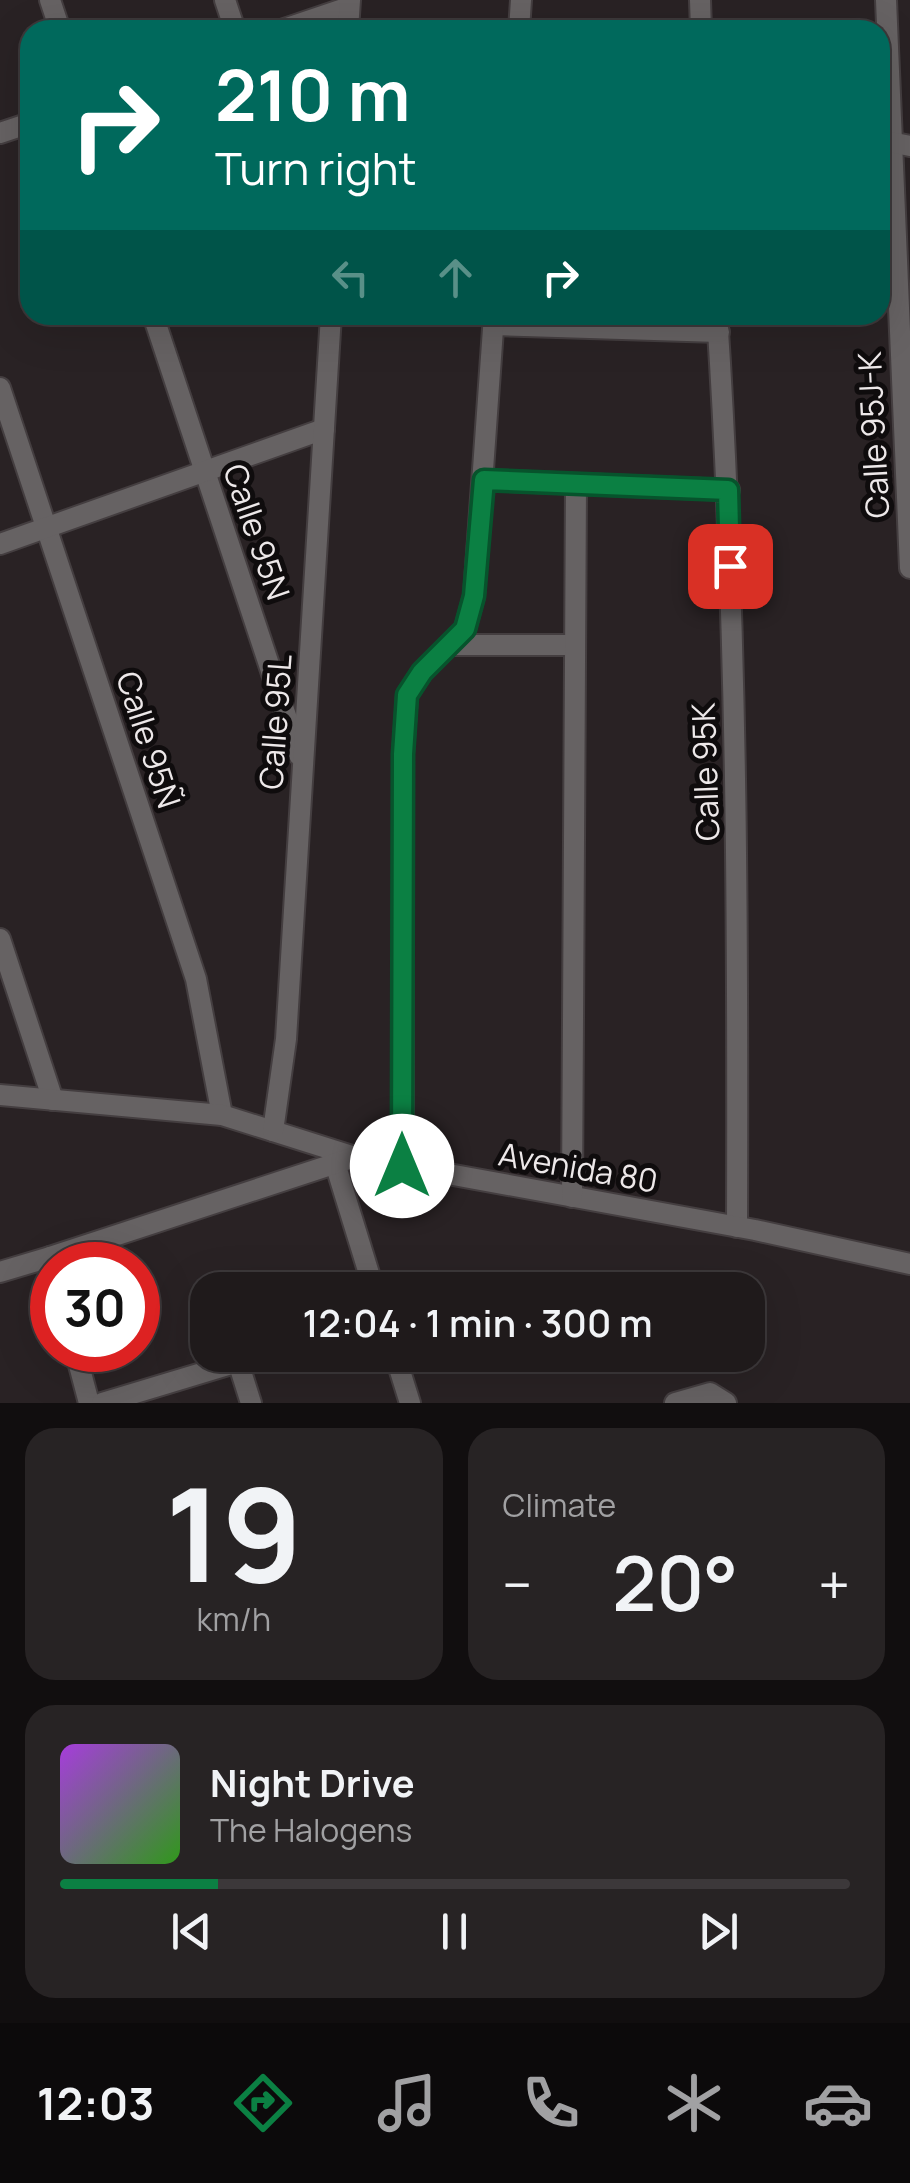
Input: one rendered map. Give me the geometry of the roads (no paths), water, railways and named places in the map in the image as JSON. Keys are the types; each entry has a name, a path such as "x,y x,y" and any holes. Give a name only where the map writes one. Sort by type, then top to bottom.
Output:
{"street":[{"path":"307,20 350,3"},
{"name":"Calle 95J-K","path":"890,41 900,144 910,568"},
{"name":"Calle 95N","path":"156,325 303,767"},
{"name":"Calle 95L","path":"273,1131 286,1039 330,325"},
{"path":"402,1166 403,754 407,695 422,672 465,629 474,596 494,325"},
{"name":"Calle 95K","path":"718,325 728,490 739,868 737,1227"},
{"name":"Calle 95Ñ","path":"0,388 196,978 222,1115"},
{"path":"0,544 324,430"},
{"path":"484,480 728,490"},
{"path":"572,1197 576,485"},
{"path":"449,645 576,644"},
{"path":"0,939 52,1100"},
{"name":"Avenida 80","path":"0,1095 222,1115 345,1160 402,1166 737,1227 910,1264"},
{"path":"109,1242 345,1160 370,1272"},
{"path":"0,1272 30,1266"},
{"path":"81,1372 90,1403"},
{"path":"102,1403 205,1372"},
{"path":"241,1372 251,1403"},
{"path":"400,1372 410,1403"},
{"path":"676,1403 710,1392 726,1403"}]}
